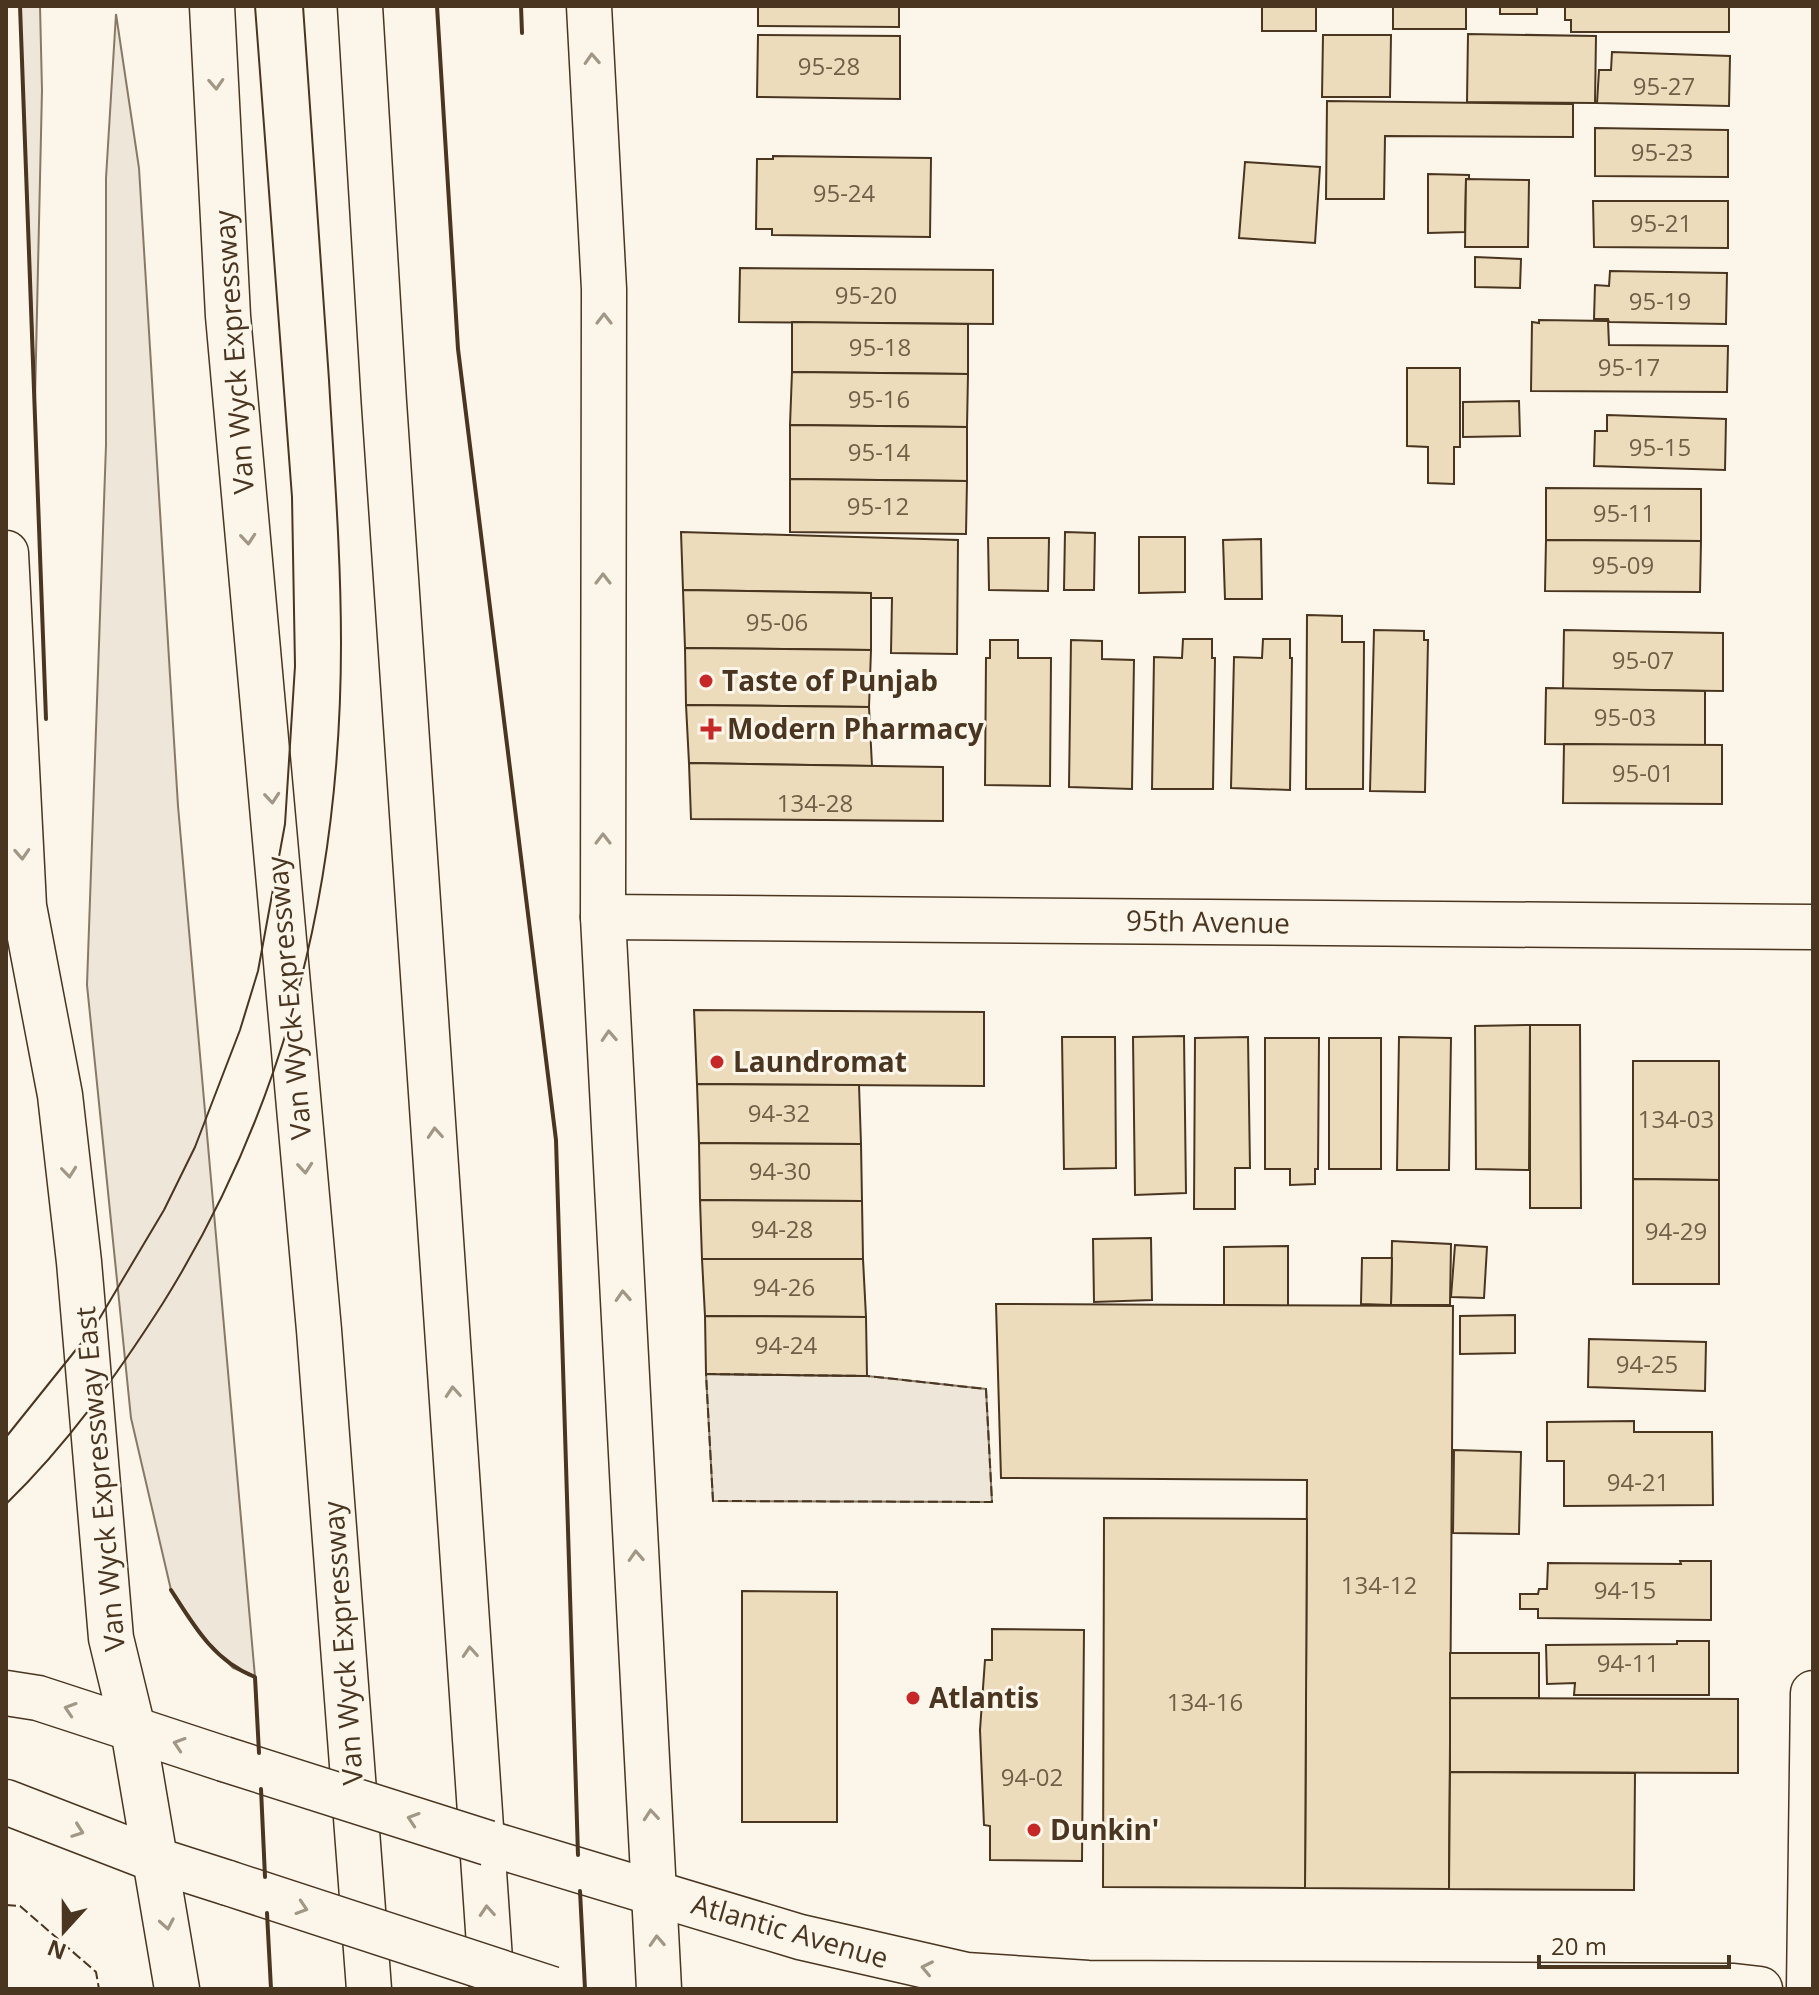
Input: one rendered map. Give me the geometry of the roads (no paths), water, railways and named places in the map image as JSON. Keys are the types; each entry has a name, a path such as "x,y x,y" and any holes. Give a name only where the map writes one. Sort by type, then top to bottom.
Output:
{"main road":[{"name":"Van Wyck Expressway","path":"212,6 228,316 319,1330 369,1989"},
{"path":"360,6 492,1989"},
{"path":"589,6 604,289 603,917 659,1989"},
{"name":"Van Wyck Expressway East","path":"6,553 24,906 60,1095 79,1262 111,1638 133,1729 156,1860"},
{"name":"95th Avenue","path":"603,917 1813,927"},
{"name":"Atlantic Avenue","path":"6,1693 38,1698 580,1873 857,1952 966,1975 1088,1983 1592,1984 1760,1989"},
{"path":"1809,1989 1813,1693"},
{"path":"6,1802 156,1860 552,1989"},
{"path":"156,1860 177,1989"}],"tram line":[{"path":"6,1437 95,1326 164,1210 195,1147 240,1030 258,971 285,824 295,666 292,497 255,6"},
{"path":"6,1504 50,1458 109,1383 163,1303 207,1226 244,1148 275,1068 299,986 318,903 331,818 339,731 341,610 329,380 303,6"}],"place":[{"name":"Taste of Punjab","path":"706,681"},
{"name":"Modern Pharmacy","path":"711,729"},
{"name":"Laundromat","path":"717,1062"},
{"name":"Atlantis","path":"913,1698"},
{"name":"Dunkin'","path":"1034,1830"}]}
